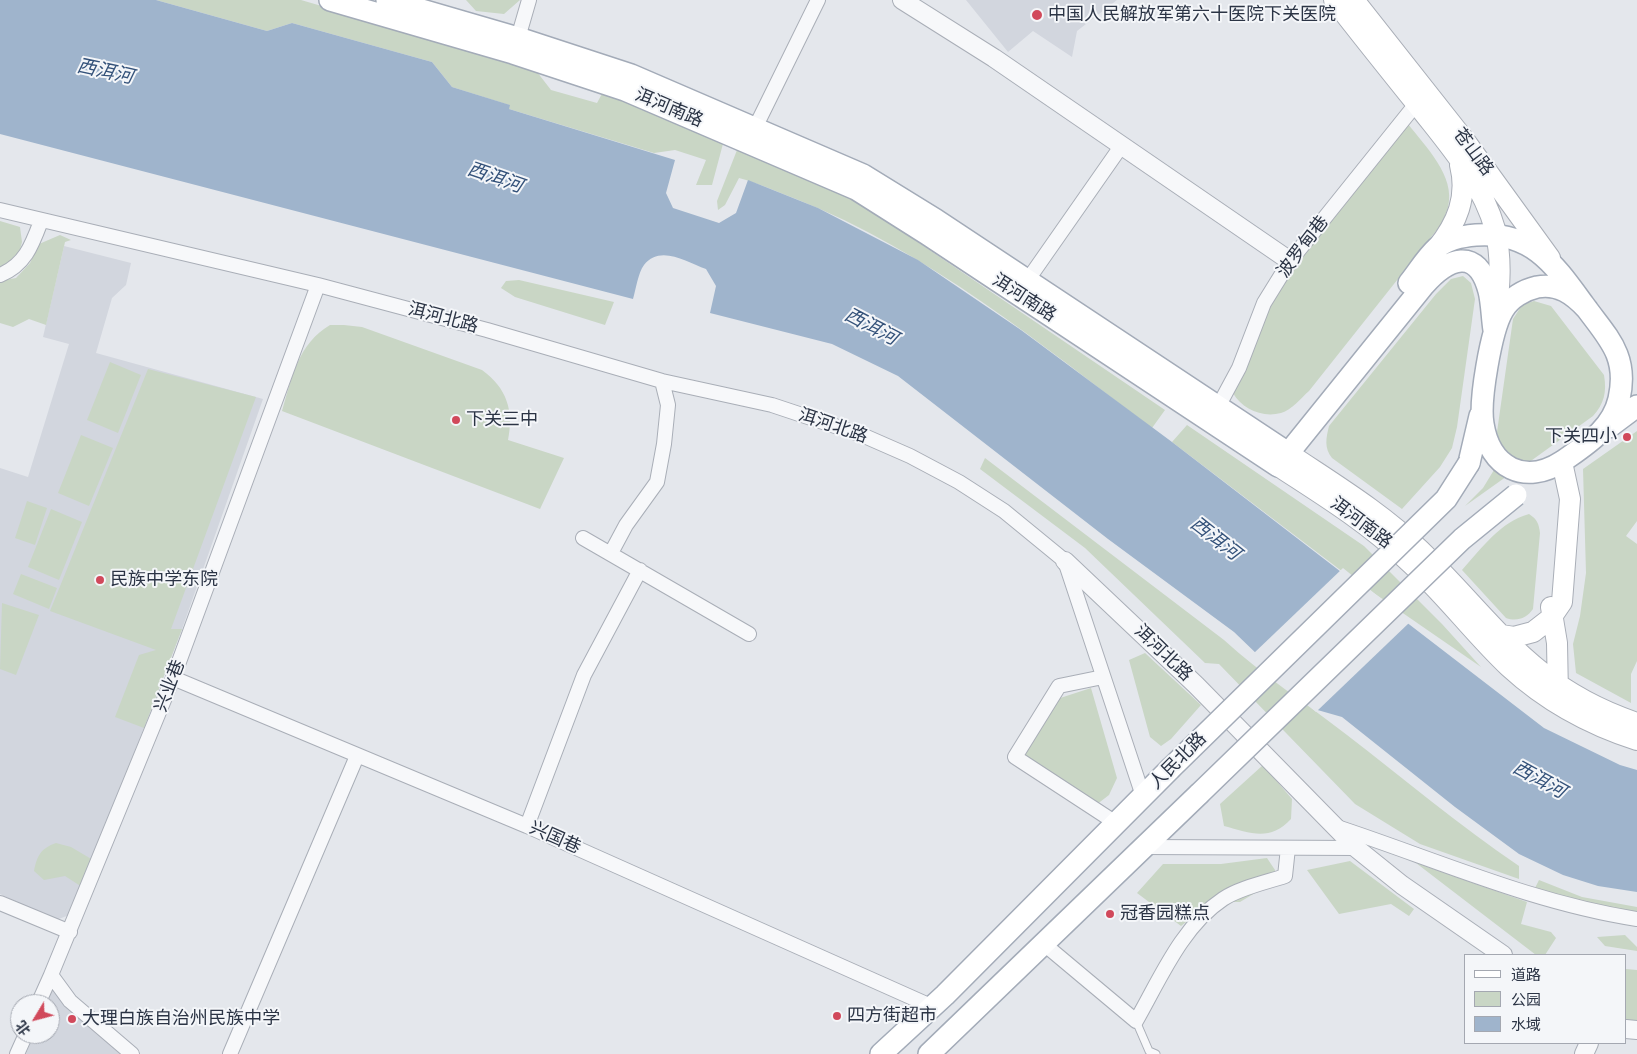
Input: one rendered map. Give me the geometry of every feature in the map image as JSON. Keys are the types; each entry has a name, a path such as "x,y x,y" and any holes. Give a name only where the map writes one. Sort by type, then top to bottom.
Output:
{"main road":[{"name":"洱河南路","path":"330,0 421,11 520,55 625,90 856,189 1278,456 1368,507 1404,536 1441,572 1558,695 1594,724 1637,740"},
{"name":"洱河南路","path":"387,0 518,38 631,75 863,175 1218,407 1389,543 1511,668 1558,695 1637,723"},
{"name":"苍山路","path":"1334,0 1449,146"},
{"name":"苍山路","path":"1354,0 1466,142 1586,308"},
{"path":"1278,456 1437,248 1454,223 1462,195 1460,165 1449,146"},
{"path":"1449,146 1478,190 1496,236 1500,277 1482,408 1487,439 1496,455 1509,468 1520,473 1532,474 1546,471 1562,462"},
{"path":"1437,248 1446,242 1468,236 1496,236 1526,244 1545,255 1556,266"},
{"path":"1278,456 1424,285 1449,263 1467,261 1482,275 1490,293 1494,330"},
{"path":"1494,330 1503,310 1510,302 1524,292 1546,286 1564,290 1586,308 1614,344 1627,357 1637,363"},
{"path":"1606,428 1617,408 1622,382 1620,357 1614,344"},
{"path":"929,1054 1468,534 1516,495 1637,406"},
{"name":"人民北路","path":"881,1054 933,1007 1142,796 1446,499 1469,463 1482,408"},
{"path":"1473,630 1514,638 1527,635 1554,615 1562,602 1570,499 1562,462"},
{"path":"1554,615 1558,695"}],"street":[{"path":"518,38 529,0"},
{"path":"755,128 818,0"},
{"path":"902,0 994,58 1290,261"},
{"name":"波罗甸巷","path":"1218,407 1239,368 1264,303 1290,261 1416,104"},
{"path":"1027,281 1122,145"},
{"name":"洱河北路","path":"0,210 318,285 487,330 662,381 772,405 862,435 910,456 959,482 1004,511 1065,561 1196,685 1332,826 1356,848 1402,885 1502,954"},
{"path":"0,275 16,268 28,254 41,221"},
{"name":"兴业巷","path":"42,994 70,932 174,678 318,285"},
{"path":"611,553 626,525 657,482 664,444 668,405 662,381"},
{"path":"582,538 749,634"},
{"path":"1065,561 1142,796"},
{"path":"527,826 584,675 640,570"},
{"path":"1103,677 1060,686 1015,757 1116,823"},
{"name":"兴国巷","path":"174,678 527,826 933,1007"},
{"path":"230,1054 357,756"},
{"path":"1332,826 1411,851 1536,897 1637,919"},
{"path":"1144,847 1356,848"},
{"path":"1044,944 1136,1020 1182,940 1202,915 1225,898 1285,876 1288,848"},
{"path":"0,903 70,932"},
{"path":"51,975 70,1001 132,1054"}],"lane":[{"path":"1136,1020 1151,1053"}],"shaded area":[{"name":"中国人民解放军第六十医院下关医院","path":"966,0 1117,0 1077,31 1072,57 1033,31 1008,52"},
{"name":"民族中学东院","path":"64,246 131,263 126,285 112,298 96,353 263,399 182,629 72,914 56,920 0,894 0,468 28,477 69,344 43,337"},
{"name":"大理白族自治州民族中学","path":"53,988 138,1054 26,1054 30,1044 60,1044 60,994 50,994"}],"green space":[{"path":"156,0 301,0 534,68 551,90 597,103 604,90 724,140 712,185 696,185 706,160 675,150 654,153 509,109 509,105 452,87 432,62 292,23 267,31"},
{"path":"466,0 520,0 504,14 476,11"},
{"path":"1408,124 1437,162 1448,184 1448,207 1440,226 1309,391 1296,404 1281,413 1274,414 1260,413 1247,408 1233,393 1265,316 1292,268"},
{"path":"739,145 850,196 1165,410 1152,428 1025,332 937,272 845,220 739,178 725,205 718,210 717,201"},
{"path":"0,221 20,227 22,242 18,257 2,266 0,266"},
{"path":"60,235 71,240 65,242 46,325 29,319 13,327 0,323 0,281 16,278 30,263 39,244"},
{"path":"1463,276 1471,283 1475,299 1457,427 1452,448 1440,467 1402,509 1332,458 1326,443 1329,426 1436,294 1451,279"},
{"path":"519,280 614,302 605,325 515,297 501,288 506,281"},
{"path":"1534,301 1551,306 1604,375 1605,387 1600,407 1593,416 1528,463 1522,463 1507,454 1500,443 1497,432 1513,319 1522,305"},
{"path":"330,325 362,327 482,370 491,377 503,392 507,401 510,419 508,440 564,458 540,509 282,411 293,374 303,352 319,333"},
{"path":"110,362 141,375 118,433 87,420"},
{"path":"148,369 256,397 171,629 182,629 144,728 115,717 139,655 156,650 50,611"},
{"path":"1187,425 1364,546 1442,624 1481,667 1339,569 1172,442"},
{"path":"1637,431 1637,521 1626,536 1637,544 1637,661 1631,674 1631,703 1576,673 1573,644 1580,616 1586,573 1583,469"},
{"path":"81,435 113,448 89,506 58,493"},
{"path":"985,458 1453,818 1519,866 1519,879 1420,844 1355,804 1219,664 1205,663 1085,548 980,469"},
{"path":"1497,465 1510,474 1465,506 1483,488"},
{"path":"27,501 47,508 35,545 15,538"},
{"path":"51,509 82,522 59,580 28,567"},
{"path":"1529,514 1537,522 1540,533 1533,609 1528,615 1514,620 1506,618 1462,570 1500,529"},
{"path":"21,574 57,588 49,609 13,594"},
{"path":"2,603 39,615 16,675 0,669"},
{"path":"1145,653 1201,705 1171,739 1161,746 1150,737 1129,660"},
{"path":"1091,688 1117,778 1109,795 1096,805 1019,756 1054,700"},
{"path":"1263,765 1292,799 1291,819 1275,831 1259,834 1224,826 1220,804"},
{"path":"56,843 71,847 93,860 82,887 65,876 44,880 34,871 40,853"},
{"path":"1267,858 1275,870 1275,881 1240,902 1212,902 1181,926 1137,893 1163,864 1221,864"},
{"path":"1350,861 1414,909 1409,916 1391,904 1339,914 1307,870"},
{"path":"1416,863 1527,902 1521,924 1551,932 1556,938 1546,954 1535,954"},
{"path":"1539,880 1582,897 1637,907 1637,913 1590,905 1534,890"},
{"path":"1625,935 1637,947 1637,951 1605,946 1597,937"},
{"path":"1627,969 1637,970 1637,1023 1627,1021"}],"water":[{"name":"西洱河","path":"0,0 156,0 267,31 292,23 432,62 452,87 510,105 509,109 675,160 666,193 673,208 719,223 736,213 748,180 818,208 918,260 1021,330 1172,442 1544,728 1620,765 1637,770 1637,892 1598,886 1563,875 1519,854 1455,807 1342,717 1314,709 1234,632 1108,539 898,376 832,344 710,313 716,286 706,269 674,256 658,256 650,259 642,268 633,299 0,134"}],"pier":[{"path":"1343,568 1410,622 1316,712 1253,654"}],"place":[{"name":"中国人民解放军第六十医院下关医院","path":"1037,15"},
{"name":"下关三中","path":"456,420"},
{"name":"下关四小","path":"1627,437"},
{"name":"民族中学东院","path":"100,580"},
{"name":"冠香园糕点","path":"1110,914"},
{"name":"四方街超市","path":"837,1016"},
{"name":"大理白族自治州民族中学","path":"72,1019"}]}
